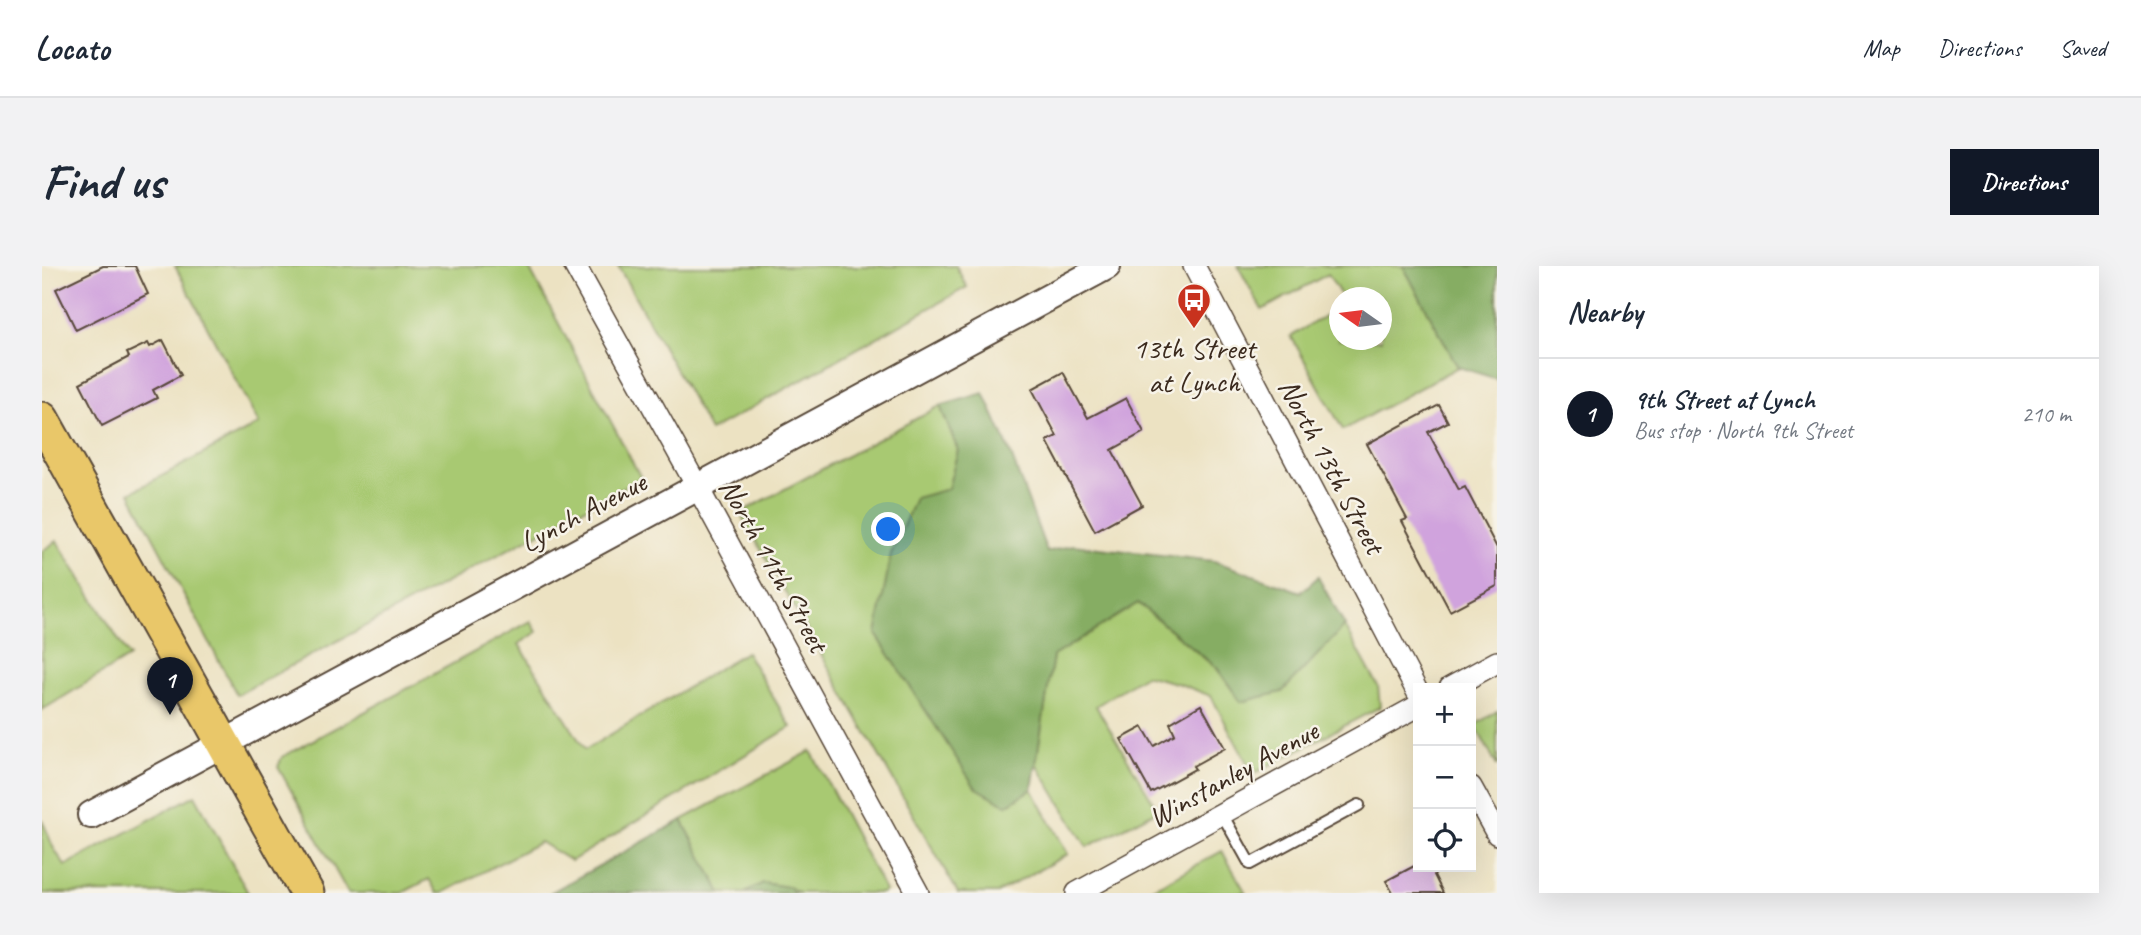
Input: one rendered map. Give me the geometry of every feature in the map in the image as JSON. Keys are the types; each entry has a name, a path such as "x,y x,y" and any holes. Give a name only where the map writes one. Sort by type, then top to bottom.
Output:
{"main road":[{"path":"42,419 306,893"}],"street":[{"name":"North 11th Street","path":"575,266 918,893"},
{"name":"Lynch Avenue","path":"92,815 1107,266"},
{"name":"North 13th Street","path":"1194,266 1413,683"},
{"path":"1459,683 1497,662"},
{"name":"Winstanley Avenue","path":"1077,893 1413,709"},
{"path":"1476,796 1497,834"}],"lane":[{"path":"1222,814 1250,864 1359,805"}],"green space":[{"path":"175,266 528,266 641,478 237,695 130,493 259,424"},
{"path":"618,266 956,266 967,287 710,431"},
{"path":"1238,266 1403,266 1458,367 1343,430 1291,336 1329,314 1329,350 1392,350 1392,287 1336,287 1328,274 1262,310"},
{"path":"1403,266 1497,266 1497,379 1458,367"},
{"path":"984,393 1009,449 1047,552 1073,545 1214,561 1301,592 1318,577 1345,626 1282,692 1241,702 1217,668 1138,603 1053,656 1032,789 1007,805 975,787 876,634 891,554 915,498 948,489 958,450 940,406"},
{"path":"940,406 958,450 948,489 915,499 876,634 919,699 1007,805 1032,789 1068,854 997,893 958,893 740,513"},
{"path":"57,541 129,657 42,710 42,551"},
{"path":"1138,603 1217,669 1241,702 1316,655 1345,626 1378,686 1380,707 1253,774 1211,696 1145,675 1096,706 1158,810 1087,847 1036,763 1053,656"},
{"path":"531,621 537,632 519,644 585,750 746,652 791,727 571,861 540,842 443,893 437,893 429,879 402,893 348,893 278,767 282,757"},
{"path":"1497,711 1497,766 1476,727"},
{"path":"811,751 885,891 798,893 763,883 745,893 721,893 682,820"},
{"path":"195,795 248,893 42,893 42,819 53,847 65,866"},
{"path":"682,820 721,893 550,893"},
{"path":"1222,851 1246,893 1145,893"},
{"path":"763,883 789,887 798,893 745,893"}],"building":[{"path":"103,266 135,266 148,294 76,330 56,289"},
{"path":"163,340 181,375 153,390 157,398 102,426 80,383 129,357 127,353 148,343 150,347"},
{"path":"1063,372 1088,418 1126,398 1144,432 1112,450 1142,505 1095,531 1047,441 1057,436 1032,389"},
{"path":"1439,405 1448,422 1428,432 1459,490 1465,487 1497,548 1497,586 1450,611 1402,521 1407,519 1367,444"},
{"path":"1201,705 1225,748 1193,766 1195,769 1151,793 1121,739 1143,727 1154,746 1175,734 1170,723"},
{"path":"1413,867 1413,872 1438,872 1434,875 1443,893 1393,893 1386,881"}],"place":[{"name":"13th Street at Lynch","path":"1194,330"},
{"name":"9th Street at Lynch","path":"170,715"}]}
